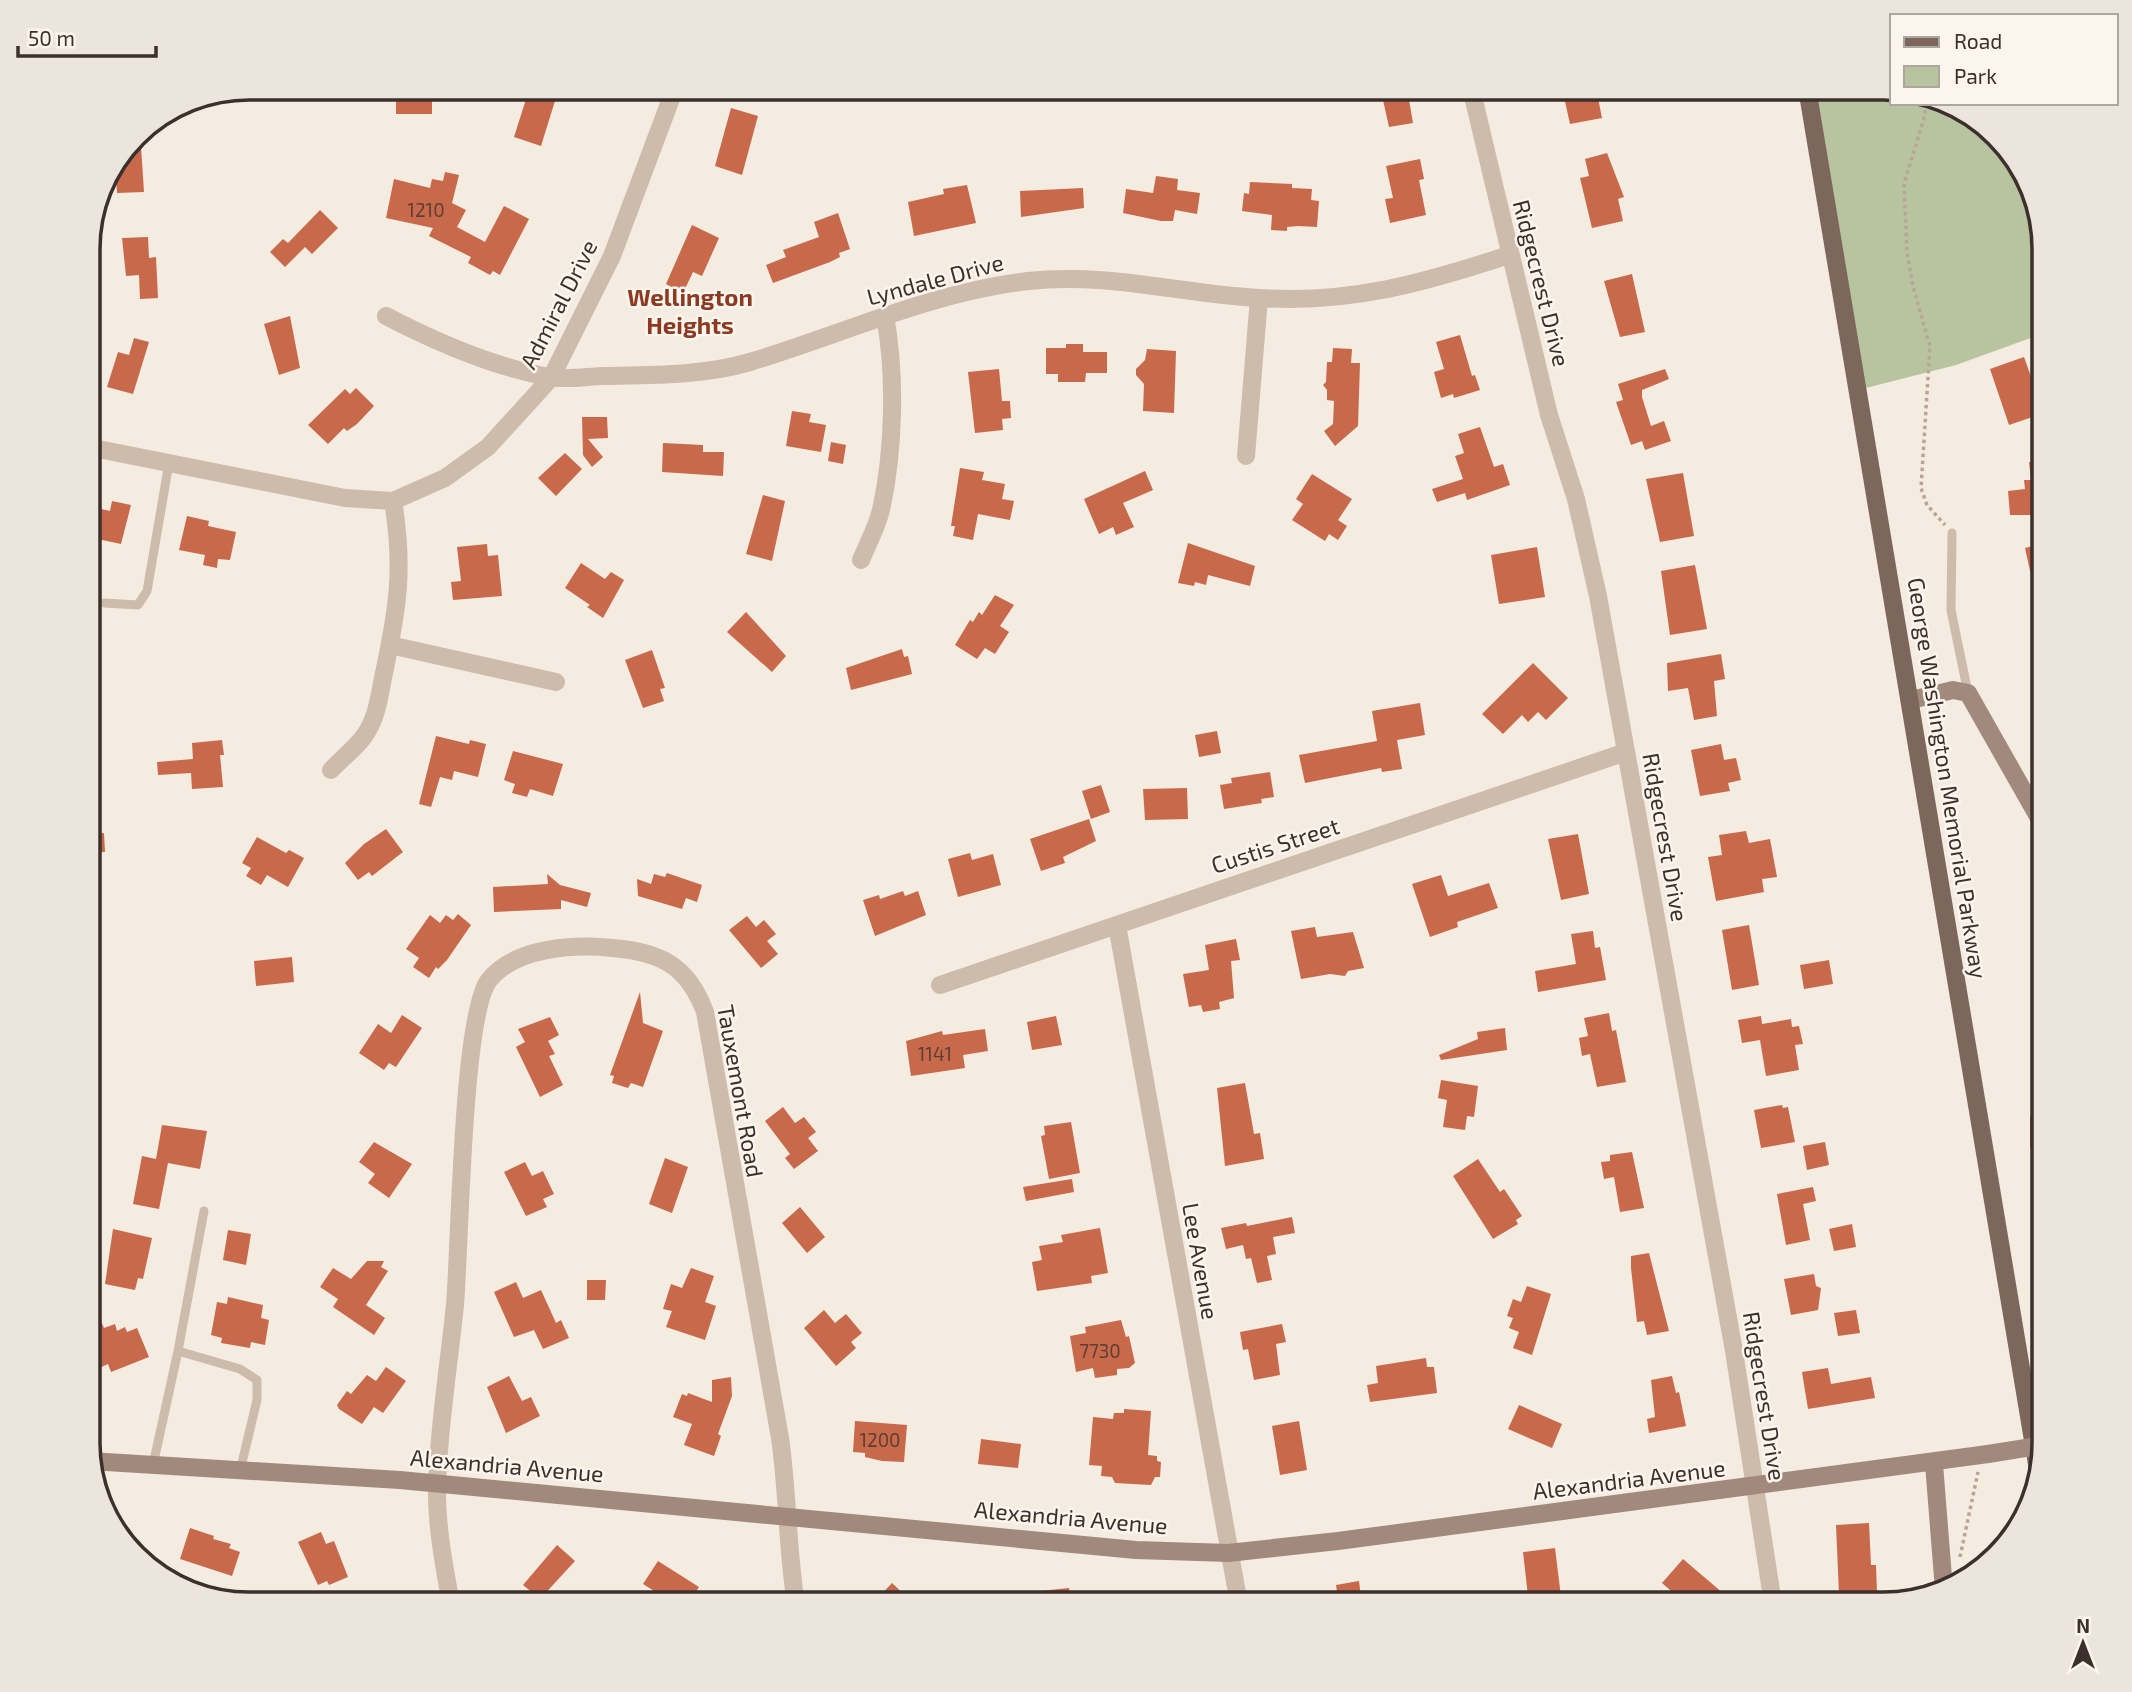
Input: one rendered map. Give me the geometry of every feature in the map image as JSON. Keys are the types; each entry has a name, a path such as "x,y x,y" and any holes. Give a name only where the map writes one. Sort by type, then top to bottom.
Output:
{"main road":[{"name":"George Washington Memorial Parkway","path":"1809,100 2032,1434"}],"street":[{"name":"Admiral Drive","path":"100,449 333,496 393,500 445,478 472,460 516,419 551,377 612,256 670,100"},
{"name":"Ridgecrest Drive","path":"1474,100 1549,415 1588,548 1734,1351 1771,1592"},
{"name":"Lyndale Drive","path":"386,316 423,335 551,377 669,374 727,368 967,292 1057,279 1133,282 1259,298 1301,299 1380,293 1426,283 1509,255"},
{"path":"1246,456 1259,298"},
{"path":"861,560 882,508 888,451 892,360 885,316"},
{"path":"331,770 367,733 390,645 401,578 400,543 393,500"},
{"path":"390,645 556,681"},
{"path":"1910,700 1953,690 1968,693 2032,804"},
{"name":"Custis Street","path":"940,985 1626,751"},
{"name":"Lee Avenue","path":"1117,925 1236,1592"},
{"name":"Tauxemont Road","path":"449,1592 438,1521 437,1483 455,1302 469,1080 480,999 488,982 511,962 543,951 624,948 666,961 684,972 696,988 705,1012 780,1437 787,1515 787,1552 794,1592"},
{"name":"Alexandria Avenue","path":"101,1462 437,1483 1136,1550 1228,1553 1934,1464 2032,1448"},
{"path":"1934,1464 1943,1579"}],"lane":[{"path":"104,603 138,605 146,591 169,463"},
{"path":"1952,533 1951,610 1968,693"},
{"path":"153,1465 204,1211"},
{"path":"178,1351 240,1369 257,1380 257,1400 240,1471"}],"path":[{"path":"1925,106 1925,115 1905,184 1907,252 1913,287 1930,346 1921,488 1927,505 1952,533"},
{"path":"1961,1569 1962,1544 1984,1455"}],"green space":[{"path":"1810,100 1890,100 1890,105 1920,105 1949,115 1981,137 2001,158 2017,183 2029,220 2032,239 2032,337 1956,365 1858,390"}],"building":[{"path":"396,100 432,100 432,114 396,114"},
{"path":"526,100 555,100 541,146 514,137"},
{"path":"1383,100 1409,100 1413,123 1389,127"},
{"path":"1565,100 1598,100 1602,118 1570,124"},
{"path":"731,108 758,116 742,175 715,166"},
{"path":"141,146 144,192 117,193 116,182 120,174"},
{"path":"1607,153 1624,197 1618,199 1623,221 1592,228 1580,178 1589,176 1585,159"},
{"path":"1420,159 1424,179 1419,180 1426,215 1390,223 1385,199 1393,198 1386,166"},
{"path":"445,172 459,175 452,203 466,210 457,227 485,242 504,206 529,219 500,275 493,271 490,275 468,263 471,257 429,236 433,228 386,218 394,179 430,188 432,179 443,181"},
{"path":"1156,176 1178,179 1177,190 1200,193 1197,214 1175,210 1173,221 1161,221 1123,213 1126,189 1153,193"},
{"path":"1250,182 1292,184 1292,188 1312,189 1311,200 1319,201 1317,227 1298,226 1287,227 1287,231 1271,230 1272,215 1242,211 1244,193 1249,194"},
{"path":"967,185 976,223 914,236 908,202 944,194 943,189"},
{"path":"1083,188 1084,208 1021,217 1020,191"},
{"path":"320,210 338,228 312,254 305,247 285,267 270,252 283,239 288,243"},
{"path":"838,213 850,249 839,253 840,257 830,262 773,283 766,265 786,257 783,250 819,237 814,222"},
{"path":"692,225 719,238 702,276 693,272 683,293 666,284"},
{"path":"148,237 149,258 156,257 158,298 140,299 139,275 126,276 122,238"},
{"path":"1632,274 1645,332 1620,337 1604,281"},
{"path":"290,316 300,368 279,375 264,324"},
{"path":"1460,335 1472,376 1475,375 1480,390 1454,398 1453,394 1441,398 1434,372 1444,369 1436,342"},
{"path":"134,338 149,342 133,394 107,387 118,352 129,355"},
{"path":"1066,344 1083,344 1083,352 1107,352 1107,373 1086,373 1085,382 1058,382 1058,374 1046,374 1046,348 1066,348"},
{"path":"1333,348 1352,349 1351,363 1360,363 1358,426 1335,446 1324,431 1333,424 1334,401 1327,400 1327,390 1323,385 1326,382 1327,362 1332,362"},
{"path":"1147,349 1176,351 1174,413 1143,411 1144,384 1136,375 1136,369 1145,360"},
{"path":"2024,357 2032,379 2032,417 2009,425 1990,369"},
{"path":"999,369 1002,401 1010,401 1011,418 1002,419 1003,430 975,433 968,372"},
{"path":"1665,369 1669,379 1642,390 1642,397 1651,426 1664,421 1671,441 1645,450 1642,441 1631,445 1616,402 1623,400 1618,384"},
{"path":"356,388 374,406 357,424 347,431 344,428 328,444 308,425 345,389 350,394"},
{"path":"792,411 811,414 809,422 826,425 821,452 786,446"},
{"path":"582,417 607,417 608,438 588,439 603,457 592,467 583,455"},
{"path":"1480,427 1494,467 1503,464 1510,485 1467,500 1465,493 1437,502 1432,489 1463,479 1455,456 1464,453 1458,434"},
{"path":"831,442 846,445 843,464 828,461"},
{"path":"663,443 703,445 703,452 724,452 723,476 662,472"},
{"path":"565,453 582,469 556,496 538,478"},
{"path":"2029,462 2032,462 2032,515 2010,515 2008,491 2025,489 2024,480 2031,480"},
{"path":"960,468 984,472 982,480 1005,484 1002,499 1014,501 1010,520 978,514 973,540 953,536 955,526 951,526"},
{"path":"1145,471 1153,490 1123,503 1134,527 1116,535 1113,527 1099,534 1084,499"},
{"path":"1683,473 1694,536 1660,542 1646,479"},
{"path":"1312,474 1352,499 1338,520 1347,526 1338,540 1329,534 1325,541 1292,520 1303,504 1296,499"},
{"path":"763,495 785,501 772,561 746,554"},
{"path":"112,501 131,505 121,544 100,540 100,509 110,511"},
{"path":"187,516 209,521 208,526 236,532 230,560 218,559 217,568 203,565 205,555 179,550"},
{"path":"1188,543 1255,566 1250,586 1208,575 1206,585 1195,582 1194,586 1178,583"},
{"path":"487,544 488,556 498,555 502,596 453,600 451,582 461,581 457,547"},
{"path":"2032,546 2032,580 2025,548"},
{"path":"1537,547 1545,597 1499,604 1491,555"},
{"path":"581,563 605,579 611,572 624,580 603,618 587,607 590,605 565,588"},
{"path":"1695,565 1707,629 1670,635 1661,571"},
{"path":"995,595 1014,605 1000,626 1009,632 995,654 985,648 977,659 955,645 970,620 973,622 979,612 982,615"},
{"path":"746,612 786,656 772,672 727,632"},
{"path":"902,649 904,657 908,656 912,674 851,690 846,668"},
{"path":"652,650 665,688 660,689 664,701 643,708 625,660"},
{"path":"1721,654 1725,679 1714,681 1717,716 1694,720 1688,688 1668,691 1667,663"},
{"path":"1533,663 1568,698 1546,720 1538,712 1528,722 1522,715 1503,734 1482,714"},
{"path":"1420,703 1425,735 1397,740 1402,769 1382,772 1381,768 1305,783 1299,755 1377,741 1372,711"},
{"path":"1217,731 1221,753 1199,757 1195,735"},
{"path":"436,736 469,744 470,740 486,744 478,777 454,771 452,780 440,777 431,807 419,804"},
{"path":"222,740 224,755 220,755 223,787 192,789 191,773 158,775 157,762 193,759 192,743"},
{"path":"1721,744 1724,760 1736,758 1741,780 1728,783 1730,791 1700,796 1691,750"},
{"path":"513,751 563,764 553,796 530,789 527,797 512,793 515,784 504,780"},
{"path":"1270,772 1274,797 1261,799 1262,803 1224,809 1220,785 1232,783 1231,778"},
{"path":"1101,785 1110,812 1091,819 1082,791"},
{"path":"1187,788 1188,819 1145,820 1143,789"},
{"path":"1089,819 1096,841 1063,857 1065,863 1041,871 1030,839"},
{"path":"386,829 403,852 372,876 369,872 358,880 345,863 364,844"},
{"path":"1746,831 1749,843 1770,839 1777,877 1762,879 1764,892 1716,901 1708,857 1722,855 1719,835"},
{"path":"100,833 104,833 105,852 100,852"},
{"path":"1578,834 1589,894 1561,900 1548,839"},
{"path":"257,837 286,853 289,850 304,858 288,887 267,875 261,885 246,876 251,868 242,863"},
{"path":"970,853 972,860 993,854 1001,885 958,897 948,859"},
{"path":"667,873 702,885 697,902 686,898 682,909 638,896 637,879 651,884 654,874 665,877"},
{"path":"547,874 560,885 591,893 587,907 561,900 561,909 494,912 493,887 548,884"},
{"path":"1441,875 1448,896 1489,883 1498,908 1457,922 1458,927 1430,937 1412,884"},
{"path":"903,891 905,896 918,891 926,915 875,936 863,900 879,895 880,899"},
{"path":"458,914 471,925 447,960 438,969 436,967 429,978 413,967 419,958 406,949 430,915 440,923 446,915 453,920"},
{"path":"747,916 756,927 764,920 776,934 767,941 778,954 761,968 729,930"},
{"path":"1749,925 1759,985 1732,990 1722,930"},
{"path":"1315,927 1317,937 1353,932 1364,968 1348,971 1345,976 1330,974 1301,979 1291,931"},
{"path":"1593,931 1595,948 1600,947 1606,980 1538,992 1535,971 1576,964 1571,934"},
{"path":"1236,939 1240,960 1231,961 1234,998 1219,1002 1220,1009 1203,1012 1201,1005 1189,1007 1183,974 1209,970 1205,945"},
{"path":"292,957 294,982 256,986 254,961"},
{"path":"1829,960 1833,984 1804,989 1800,965"},
{"path":"640,992 643,1023 663,1031 643,1087 631,1083 628,1088 612,1083 614,1076 610,1075"},
{"path":"1609,1013 1612,1031 1616,1030 1626,1082 1597,1087 1590,1054 1582,1056 1579,1038 1588,1036 1584,1018"},
{"path":"402,1015 422,1028 396,1067 389,1063 384,1070 359,1053 378,1024 391,1033"},
{"path":"1056,1016 1062,1045 1032,1050 1027,1022"},
{"path":"1761,1016 1762,1024 1791,1019 1792,1027 1799,1026 1803,1044 1795,1045 1799,1070 1766,1076 1760,1040 1742,1043 1738,1020"},
{"path":"550,1017 559,1035 548,1041 555,1054 549,1056 563,1085 540,1097 516,1047 525,1042 518,1029"},
{"path":"1505,1028 1507,1050 1441,1060 1439,1055 1478,1039 1477,1032"},
{"path":"985,1029 988,1051 963,1055 965,1068 911,1076 906,1041 942,1031 943,1035"},
{"path":"1441,1080 1478,1086 1474,1117 1467,1116 1465,1130 1443,1127 1447,1100 1438,1098"},
{"path":"1245,1083 1254,1134 1260,1133 1264,1159 1225,1166 1217,1088"},
{"path":"1782,1105 1783,1108 1788,1107 1795,1142 1761,1148 1754,1110"},
{"path":"783,1107 795,1123 804,1117 816,1132 808,1138 818,1151 794,1169 785,1158 790,1154 765,1121"},
{"path":"2030,1116 2032,1116 2032,1148"},
{"path":"1071,1122 1080,1173 1049,1179 1041,1136 1045,1135 1044,1126"},
{"path":"162,1125 207,1131 200,1169 168,1163 159,1209 133,1204 142,1156 156,1159"},
{"path":"374,1142 412,1164 389,1198 368,1183 375,1174 359,1162"},
{"path":"1825,1142 1829,1165 1807,1170 1803,1146"},
{"path":"1632,1152 1644,1208 1620,1212 1614,1177 1604,1179 1601,1162 1610,1161 1610,1155"},
{"path":"665,1158 688,1167 672,1213 649,1204"},
{"path":"1478,1159 1500,1192 1504,1189 1522,1216 1516,1220 1518,1224 1493,1239 1453,1176"},
{"path":"525,1162 532,1176 543,1171 554,1194 543,1199 547,1207 526,1216 504,1172"},
{"path":"1072,1179 1074,1192 1026,1201 1023,1187"},
{"path":"1813,1187 1816,1201 1803,1204 1810,1240 1786,1245 1777,1194"},
{"path":"800,1207 825,1237 807,1253 782,1223"},
{"path":"1292,1217 1295,1233 1273,1237 1276,1254 1267,1256 1272,1280 1257,1283 1251,1258 1246,1259 1243,1245 1226,1249 1221,1228"},
{"path":"1852,1224 1856,1247 1834,1251 1829,1229"},
{"path":"1100,1228 1108,1273 1091,1276 1092,1283 1037,1291 1032,1262 1042,1260 1039,1246 1063,1242 1061,1235"},
{"path":"113,1229 152,1238 143,1279 138,1278 135,1290 105,1284"},
{"path":"228,1230 251,1234 246,1265 223,1260"},
{"path":"1649,1253 1669,1331 1647,1335 1644,1321 1637,1322 1631,1256"},
{"path":"367,1261 384,1261 381,1267 388,1271 366,1305 385,1318 374,1335 333,1307 338,1299 320,1287 333,1268 351,1279"},
{"path":"691,1268 714,1276 705,1302 716,1306 705,1340 666,1327 672,1311 663,1309 671,1284 682,1288"},
{"path":"1814,1274 1816,1286 1821,1288 1818,1310 1791,1315 1784,1279"},
{"path":"587,1280 606,1280 605,1300 587,1300"},
{"path":"516,1282 523,1298 541,1290 556,1323 561,1320 569,1338 543,1349 534,1330 514,1337 494,1292"},
{"path":"1527,1286 1551,1294 1532,1355 1513,1348 1519,1332 1509,1328 1513,1318 1507,1316 1513,1299 1521,1302"},
{"path":"228,1297 263,1305 261,1318 269,1320 265,1345 251,1342 250,1348 221,1343 222,1338 211,1335 217,1302 227,1304"},
{"path":"824,1310 835,1323 846,1314 862,1333 851,1342 856,1348 836,1366 804,1328"},
{"path":"1856,1310 1860,1333 1838,1336 1834,1313"},
{"path":"100,1319 104,1328 115,1324 117,1331 125,1327 127,1332 137,1328 149,1357 111,1372 108,1364 100,1368"},
{"path":"1121,1320 1126,1337 1129,1336 1135,1363 1129,1368 1117,1369 1117,1375 1095,1378 1093,1368 1076,1372 1070,1336 1086,1333 1085,1327"},
{"path":"1282,1324 1286,1342 1276,1344 1280,1375 1254,1380 1248,1349 1243,1350 1240,1332"},
{"path":"1426,1358 1427,1367 1434,1367 1437,1393 1370,1402 1367,1385 1378,1383 1376,1366"},
{"path":"386,1367 406,1381 383,1413 374,1407 362,1424 339,1409 337,1405 347,1391 351,1394 367,1375 376,1381"},
{"path":"1828,1368 1831,1384 1871,1377 1875,1398 1808,1409 1802,1372"},
{"path":"509,1376 522,1401 531,1397 540,1416 506,1433 487,1387"},
{"path":"1672,1376 1676,1393 1679,1392 1686,1426 1649,1433 1647,1419 1655,1417 1651,1380"},
{"path":"731,1377 732,1396 718,1434 721,1436 714,1456 684,1445 692,1424 673,1417 682,1394 687,1396 688,1393 712,1402 712,1380"},
{"path":"1519,1405 1562,1424 1552,1448 1508,1429"},
{"path":"1124,1409 1151,1411 1148,1455 1157,1456 1157,1461 1161,1462 1160,1477 1155,1477 1151,1485 1115,1483 1112,1477 1101,1476 1102,1466 1089,1465 1093,1417 1113,1419 1114,1413 1124,1413"},
{"path":"855,1421 907,1425 904,1462 882,1461 865,1457 865,1453 853,1452"},
{"path":"1299,1421 1307,1470 1280,1475 1272,1426"},
{"path":"981,1439 1021,1444 1018,1468 978,1464"},
{"path":"1869,1523 1871,1565 1876,1565 1877,1592 1839,1592 1836,1525"},
{"path":"190,1528 231,1544 229,1548 240,1552 232,1576 180,1559"},
{"path":"321,1532 326,1544 334,1541 348,1577 329,1585 327,1581 318,1585 298,1542"},
{"path":"557,1545 575,1561 546,1592 532,1592 523,1585"},
{"path":"1555,1548 1560,1592 1528,1592 1523,1552"},
{"path":"1683,1559 1722,1592 1672,1592 1662,1583"},
{"path":"658,1561 699,1587 696,1592 656,1592 643,1584"},
{"path":"1359,1581 1360,1592 1337,1592 1336,1585"},
{"path":"892,1583 901,1592 883,1592"},
{"path":"1069,1588 1069,1592 1040,1592"}],"district":[{"name":"Wellington Heights","path":"690,310"}]}
